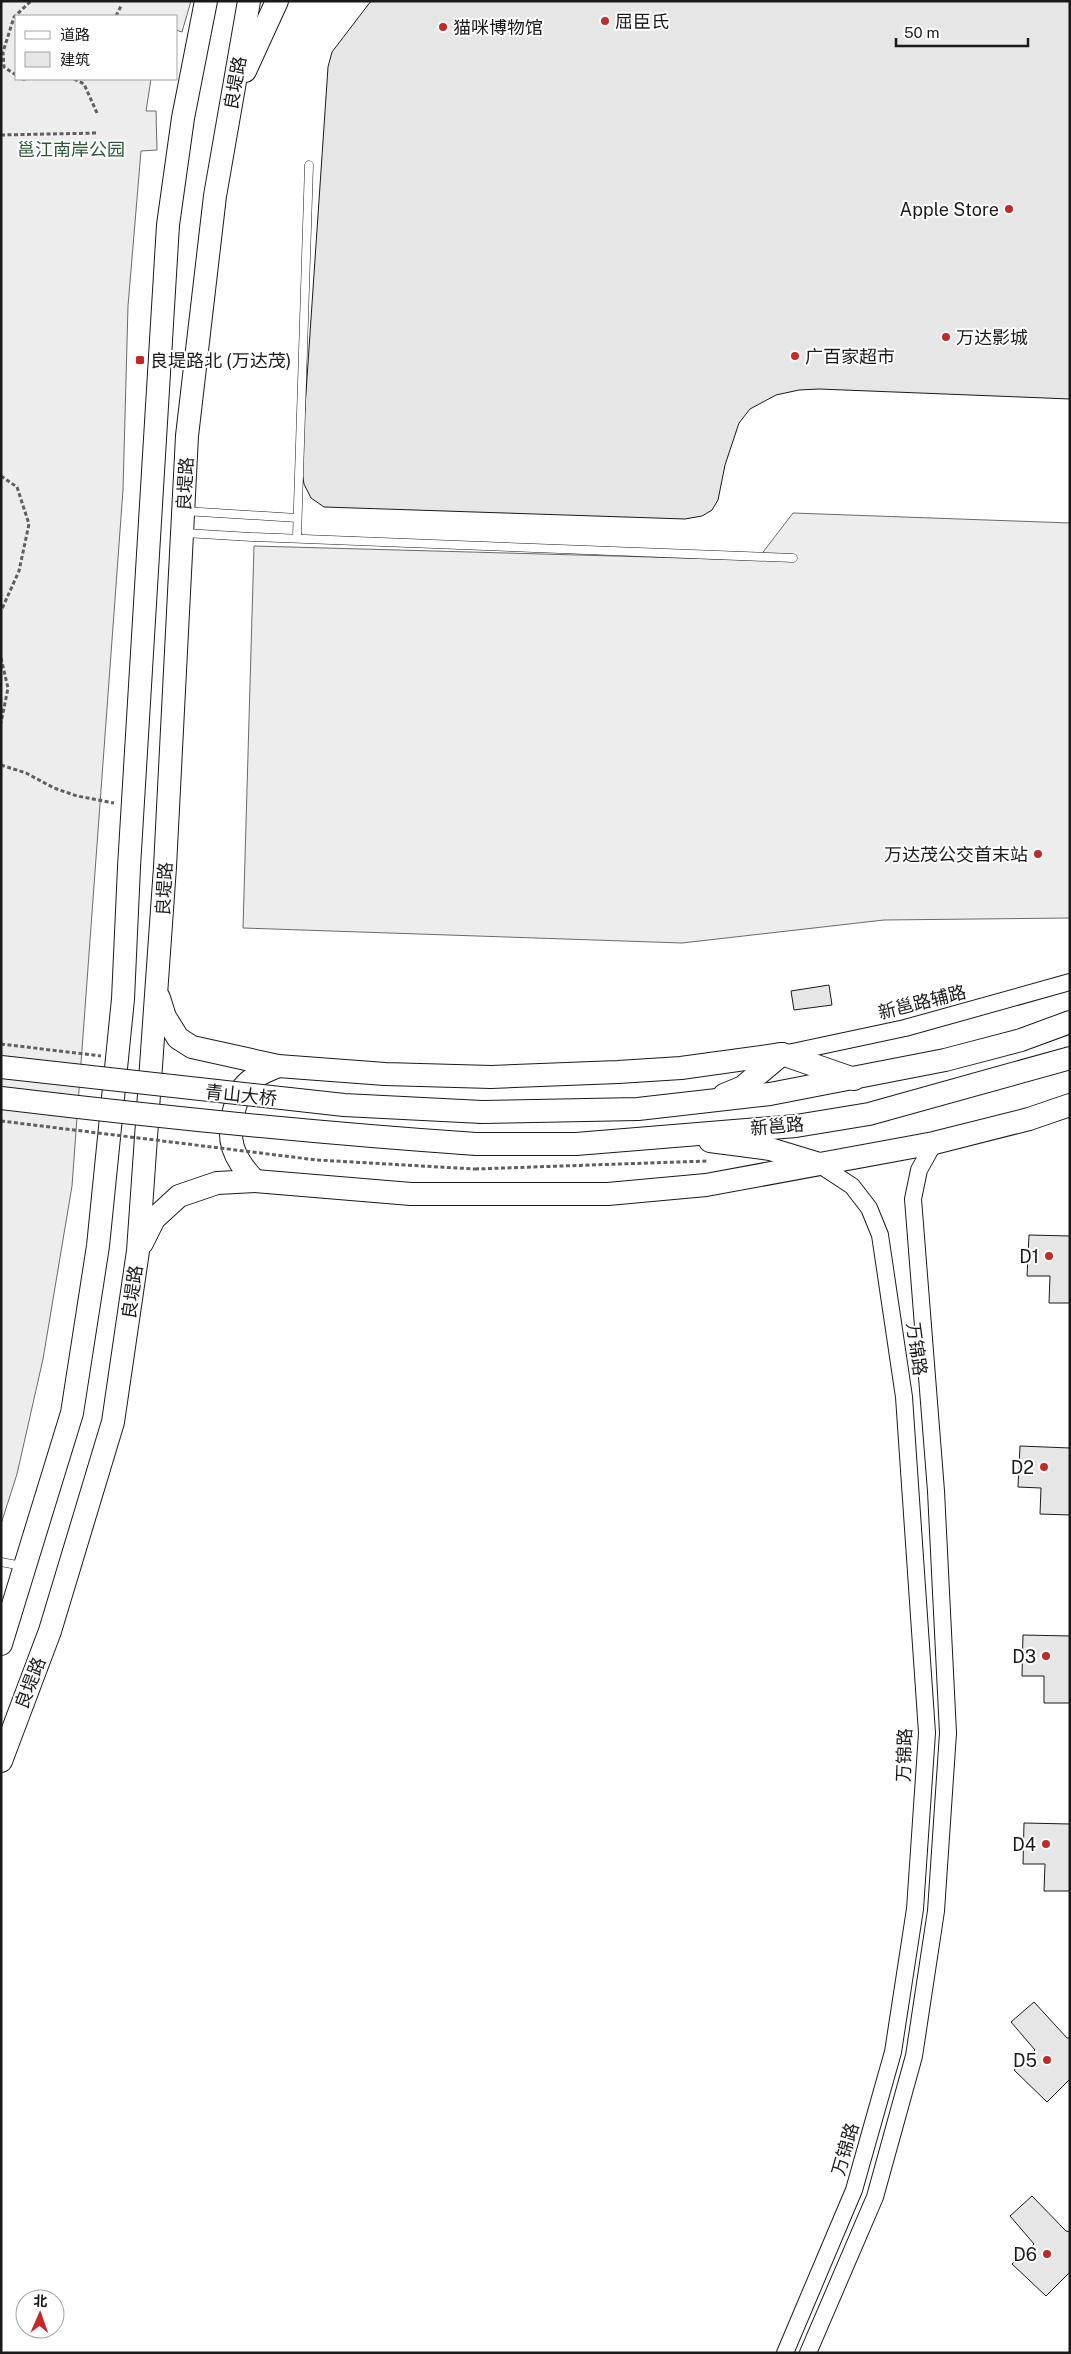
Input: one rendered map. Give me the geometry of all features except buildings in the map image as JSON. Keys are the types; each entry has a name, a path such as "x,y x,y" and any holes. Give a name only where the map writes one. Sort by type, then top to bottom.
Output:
{"main road":[{"name":"良堤路","path":"1,1644 72,1413 98,1246 124,999 129,867 168,225 183,118 206,1"},
{"name":"良堤路","path":"1,1761 50,1631 112,1422 138,1251 158,995 187,436 215,196 249,1"},
{"path":"232,102 277,1"},
{"path":"129,867 165,867"},
{"path":"158,995 165,1017 178,1038 192,1047 278,1066 385,1074 492,1076 681,1068 782,1054 854,1079"},
{"name":"新邕路","path":"482,1112 638,1110 770,1094 945,1060 1012,1043 1066,1022"},
{"path":"713,1100 743,1087 782,1054"},
{"name":"新邕路","path":"476,1144 576,1144 796,1126 869,1114 1070,1058"},
{"name":"青山大桥","path":"1,1066 334,1104 482,1112"},
{"path":"255,1181 240,1164 231,1145 232,1117 240,1090 253,1077 278,1066"},
{"name":"青山大桥","path":"1,1098 242,1126 336,1135 476,1144"},
{"path":"138,1251 154,1219 179,1196 217,1183 255,1181 411,1194 608,1194 706,1185 934,1144 1029,1119 1070,1105"},
{"path":"677,1136 770,1149 820,1165"}],"street":[{"name":"新邕路辅路","path":"782,1054 905,1028 1070,982"},
{"name":"万锦路","path":"808,2353 877,2188 914,2056 936,1911 948,1734 936,1491 913,1199 918,1170 934,1144"},
{"name":"万锦路","path":"785,2353 854,2190 894,2052 915,1909 927,1733 904,1397 880,1235 869,1208 852,1186 820,1165"}],"lane":[{"path":"297,537 308,165"},
{"path":"183,522 297,518"},
{"path":"183,522 250,537 297,537 793,558"},
{"path":"1,1562 26,1567"}],"path":[{"path":"16,15 31,1"},
{"path":"116,15 121,6"},
{"path":"15,16 3,52 4,67 15,74"},
{"path":"76,80 84,84 97,113"},
{"path":"84,84 86,80"},
{"path":"1,135 97,133"},
{"path":"1,476 17,487 29,524 19,571 1,611"},
{"path":"1,658 8,688 1,723"},
{"path":"1,765 26,772 54,788 77,796 113,803"},
{"path":"1,1044 108,1057"},
{"path":"1,1121 317,1160 475,1169 716,1161"}],"shaded area":[{"name":"邕江南岸公园","path":"1,1 191,1 182,32 178,31 178,15 15,15 15,80 151,80 146,111 156,111 157,150 141,151 128,306 123,490 72,1186 43,1359 17,1474 1,1524"},
{"path":"793,513 1070,523 1070,918 884,920 682,943 243,928 254,546 757,560"}],"place":[{"name":"屈臣氏","path":"605,21"},
{"name":"猫咪博物馆","path":"443,27"},
{"name":"Apple Store","path":"1009,209"},
{"name":"万达影城","path":"946,337"},
{"name":"广百家超市","path":"795,356"},
{"name":"良堤路北 (万达茂)","path":"140,360"},
{"name":"万达茂公交首末站","path":"1038,854"},
{"name":"D1","path":"1049,1256"},
{"name":"D2","path":"1044,1467"},
{"name":"D3","path":"1046,1656"},
{"name":"D4","path":"1046,1844"},
{"name":"D5","path":"1047,2060"},
{"name":"D6","path":"1047,2254"}]}
